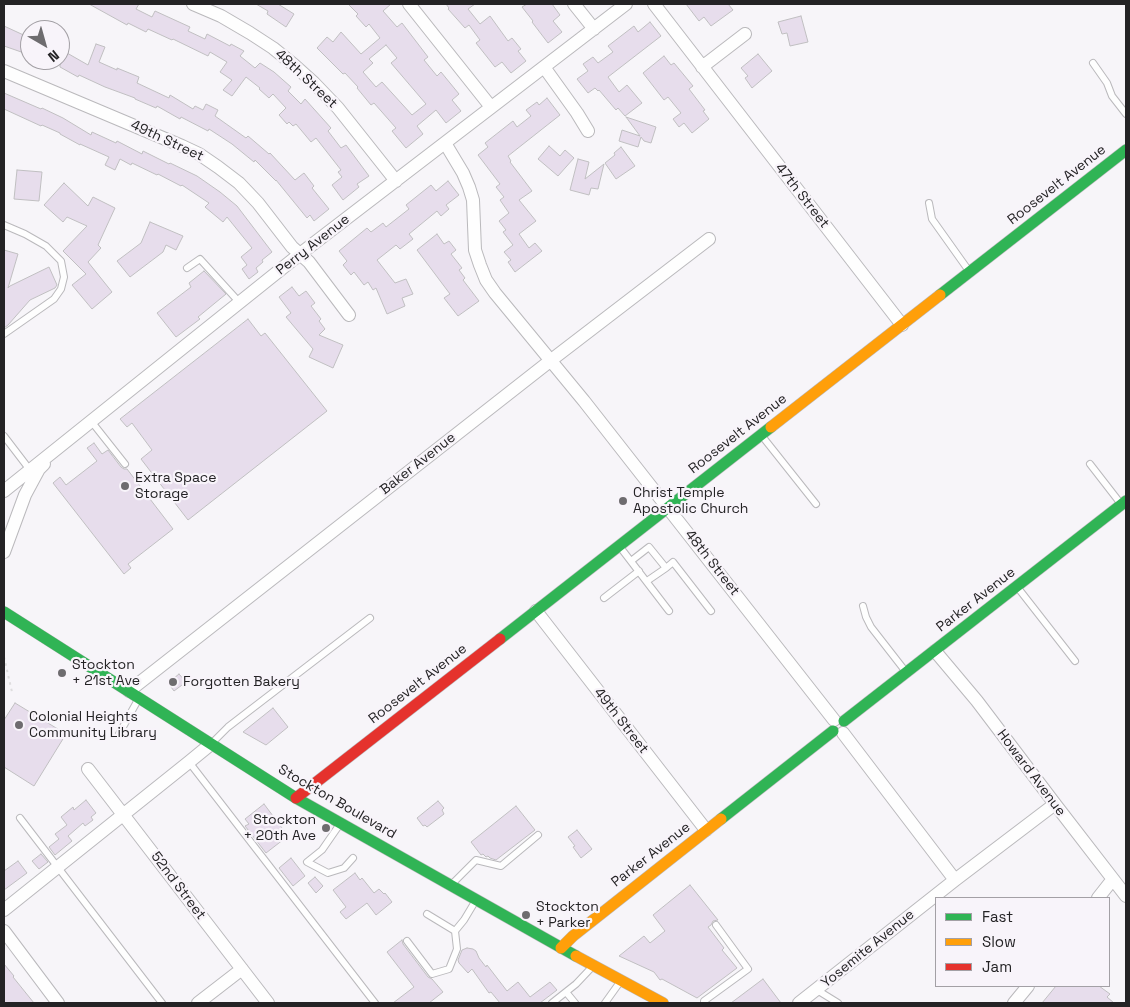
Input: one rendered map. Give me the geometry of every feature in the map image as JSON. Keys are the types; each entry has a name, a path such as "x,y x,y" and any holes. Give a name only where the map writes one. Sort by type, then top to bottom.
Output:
{"street":[{"name":"48th Street","path":"192,4 221,16 250,33 294,65 338,108 396,181"},
{"path":"409,4 491,107"},
{"path":"574,4 594,28"},
{"name":"Perry Avenue","path":"5,488 300,254 626,4"},
{"name":"47th Street","path":"654,4 902,325"},
{"path":"702,67 745,34"},
{"path":"544,67 588,131"},
{"name":"49th Street","path":"4,71 182,146 199,154 218,167 239,183 258,203 292,246 309,262 350,315"},
{"name":"48th Street","path":"445,143 470,187 473,200 475,250 486,280 584,401 839,726 955,880"},
{"name":"Roosevelt Avenue","path":"296,798 1126,150"},
{"name":"Baker Avenue","path":"134,694 550,361 709,239"},
{"path":"4,552 25,495 39,470 58,447"},
{"name":"Parker Avenue","path":"561,948 573,936 706,830 1124,503"},
{"name":"49th Street","path":"536,611 706,830"},
{"name":"Stockton Boulevard","path":"4,612 296,798 561,948 663,1003"},
{"name":"Howard Avenue","path":"935,651 977,701 1126,896"},
{"path":"4,910 211,744"},
{"name":"52nd Street","path":"88,769 268,1003"},
{"name":"Yosemite Avenue","path":"800,1003 955,880 1055,804"},
{"path":"1099,897 1113,879"},
{"path":"4,931 58,1003"},
{"path":"198,1003 242,969"},
{"path":"1014,1003 1027,987"}],"lane":[{"path":"1093,63 1107,83 1112,96 1126,114"},
{"path":"929,203 932,219 970,272"},
{"path":"4,225 46,246 61,262 64,277 61,289 54,299 4,334"},
{"path":"187,268 200,259 240,303"},
{"path":"91,421 125,464"},
{"path":"761,435 816,504"},
{"path":"4,436 30,470"},
{"path":"1090,464 1124,503"},
{"path":"620,546 669,611"},
{"path":"631,561 649,547 666,568"},
{"path":"647,581 673,562 712,611"},
{"path":"604,598 639,571"},
{"path":"1017,587 1075,661"},
{"path":"863,606 871,627 906,673"},
{"path":"211,744 228,727 370,618"},
{"path":"119,734 134,694"},
{"path":"189,762 375,1003"},
{"path":"20,818 162,1003"},
{"path":"341,823 322,850 307,862 328,873 344,868 353,858"},
{"path":"451,885 476,860 500,866 538,835"},
{"path":"408,941 432,974 449,969 457,949 455,931 476,899"},
{"path":"427,914 455,931"},
{"path":"704,1003 748,969 716,925"},
{"path":"552,1003 576,984 594,966"},
{"path":"605,1003 621,980"},
{"path":"817,990 838,1003"},
{"path":"566,992 575,1003"}],"path":[{"path":"4,657 12,692"}],"building":[{"path":"89,4 139,4 136,9 152,17 155,11 190,27 188,31 205,39 207,34 244,51 240,56 255,68 260,63 291,87 288,91 301,104 305,99 331,128 328,131 341,148 346,145 369,176 357,184 359,187 343,200 332,185 342,177 338,172 341,170 316,138 311,142 296,124 293,126 289,122 287,124 279,115 286,108 273,94 269,98 246,77 232,96 223,90 232,80 220,72 227,62 210,52 208,56 148,29 146,32 128,23 127,25"},
{"path":"256,4 278,4 294,14 286,27 267,14 268,11"},
{"path":"348,4 391,4 383,11 397,27 402,23 428,57 424,60 437,76 441,72 459,94 452,100 461,111 446,123 436,110 417,126 423,134 406,148 392,131 396,128 374,103 371,105 345,73 343,74 317,48 327,37 333,42 341,32 361,54 380,38 369,24 366,27 356,16 358,14","holes":["386,45 397,58 391,63 426,104 412,115 382,82 376,87 363,72 373,63 369,59"]},
{"path":"446,4 475,4 468,9 480,24 490,16 508,41 512,38 521,49 518,51 526,61 511,73 502,62 495,67 476,43 480,40 469,25 465,28 448,9"},
{"path":"527,4 552,4 560,15 553,21 562,32 548,43 522,7"},
{"path":"686,4 728,4 733,10 711,26 704,17 699,21"},
{"path":"801,16 808,42 790,46 787,33 782,34 778,22"},
{"path":"650,22 661,36 608,77 619,92 627,85 642,103 625,116 618,108 616,110 599,90 595,88 588,93 577,79 588,71 583,64 593,57 598,63 613,52 608,46 634,26 638,32"},
{"path":"4,26 20,33 20,52 4,46"},
{"path":"96,44 105,47 99,62 139,77 137,83 169,98 170,95 193,109 195,106 203,110 206,104 218,110 215,116 246,138 248,136 270,153 295,180 304,173 314,186 312,188 329,209 314,221 310,215 307,218 276,180 255,160 254,162 232,144 209,129 208,131 181,117 180,119 157,106 156,108 79,75 78,77 65,70 70,70 70,55 88,65"},
{"path":"758,54 772,71 752,88 745,78 748,76 741,68"},
{"path":"664,56 671,65 674,63 693,86 689,89 705,110 703,111 709,119 692,133 684,123 679,127 673,119 681,113 668,97 664,100 643,73"},
{"path":"4,93 63,118 91,135 92,132 116,143 117,141 142,154 143,151 197,176 237,206 272,252 262,260 263,262 256,268 258,272 249,279 242,269 247,265 241,257 252,248 227,217 223,222 205,207 209,203 182,185 132,163 131,165 120,159 115,170 105,165 109,157 4,109"},
{"path":"547,98 560,115 508,156 510,162 532,191 519,200 536,221 519,234 529,248 535,243 542,251 515,272 508,262 511,260 504,252 513,245 503,232 506,230 499,221 509,213 500,200 504,197 496,187 500,184 478,155 488,147 485,143 513,121 517,127 531,116 526,110 537,102 539,105"},
{"path":"626,117 656,127 651,143 644,141 641,137 638,147 619,141 622,130 640,136"},
{"path":"549,146 560,156 565,150 574,158 558,176 538,159"},
{"path":"621,147 635,166 616,179 605,163"},
{"path":"578,159 589,162 585,179 604,164 598,189 591,188 589,195 570,190"},
{"path":"17,170 42,172 39,201 14,199"},
{"path":"448,181 459,195 446,205 449,209 441,216 437,211 409,234 413,239 400,249 396,245 377,260 395,283 406,279 413,294 402,298 405,306 387,314 376,288 373,290 368,282 364,285 354,272 351,275 343,265 347,261 339,251 367,228 371,232 383,223 386,227 409,209 406,205 431,185 436,191"},
{"path":"64,183 88,206 93,197 115,208 98,245 101,248 88,262 112,292 92,309 72,285 86,274 63,251 87,226 67,217 63,222 44,205"},
{"path":"150,222 183,236 176,250 166,245 163,252 130,277 117,261 141,243"},
{"path":"437,234 444,244 449,241 456,250 451,254 462,268 459,270 465,278 463,280 479,301 458,316 444,298 450,294 417,250"},
{"path":"4,250 18,254 8,288 49,267 57,285 55,288 30,300 4,328"},
{"path":"204,271 226,294 198,317 200,319 176,337 157,313 191,287 189,283"},
{"path":"292,287 299,296 306,291 315,303 311,306 321,319 319,321 325,329 319,335 343,345 333,368 309,357 313,349 286,317 291,313 279,297"},
{"path":"248,319 261,336 265,333 327,411 188,520 141,459 152,450 132,423 127,427 120,419"},
{"path":"94,443 102,454 108,450 121,467 127,469 173,529 128,564 131,568 124,574 53,483 60,477 66,485 97,461 87,448"},
{"path":"179,674 186,682 174,691 168,683"},
{"path":"15,703 66,734 34,786 4,767 4,720"},
{"path":"273,708 288,727 266,745 243,732"},
{"path":"86,800 96,813 91,817 93,820 85,826 83,823 68,836 72,841 55,855 49,847 59,839 55,834 67,825 61,817 73,807 74,810"},
{"path":"438,801 444,808 442,810 444,814 427,827 423,826 417,818"},
{"path":"264,804 288,836 266,853 245,826 249,824 245,819"},
{"path":"516,806 535,830 496,860 483,854 481,855 471,842"},
{"path":"577,830 592,849 581,858 568,837"},
{"path":"41,854 48,862 39,869 32,861"},
{"path":"291,858 305,876 293,886 279,868"},
{"path":"18,861 27,873 4,890 4,871"},
{"path":"355,873 360,880 362,878 374,893 379,889 392,902 376,915 367,903 346,919 340,912 346,907 333,890"},
{"path":"315,877 323,886 316,893 308,883"},
{"path":"690,885 718,920 713,921 708,927 724,948 722,950 737,968 697,998 662,979 660,980 654,972 619,956 644,936 650,943 665,931 653,915"},
{"path":"402,940 428,977 443,992 429,1003 393,1003 414,987 387,952"},
{"path":"467,948 476,951 479,958 486,967 487,965 507,991 518,982 530,997 550,982 557,990 540,1003 500,1003 491,992 489,993 472,969 468,973 459,963 458,960 462,950"},
{"path":"4,964 13,977 34,1003 4,1003"},
{"path":"763,979 781,1003 731,1003"},
{"path":"1055,987 1100,987 1110,994 1107,997 1114,1003 1042,1003"}],"traffic: fast":[{"path":"940,295 1126,150"},
{"path":"500,639 771,427"},
{"path":"844,721 1126,501"},
{"path":"4,612 296,798 576,956"},
{"path":"721,819 833,731"}],"traffic: slow":[{"path":"771,427 940,295"},
{"path":"561,948 573,936 721,819"},
{"path":"576,956 663,1003"}],"traffic: jam":[{"path":"296,798 500,639"}],"place":[{"name":"Extra Space Storage","path":"125,486"},
{"name":"Christ Temple Apostolic Church","path":"623,501"},
{"name":"Stockton + 21st Ave","path":"62,673"},
{"name":"Forgotten Bakery","path":"173,682"},
{"name":"Colonial Heights Community Library","path":"19,725"},
{"name":"Stockton + 20th Ave","path":"326,828"},
{"name":"Stockton + Parker","path":"526,915"}]}
